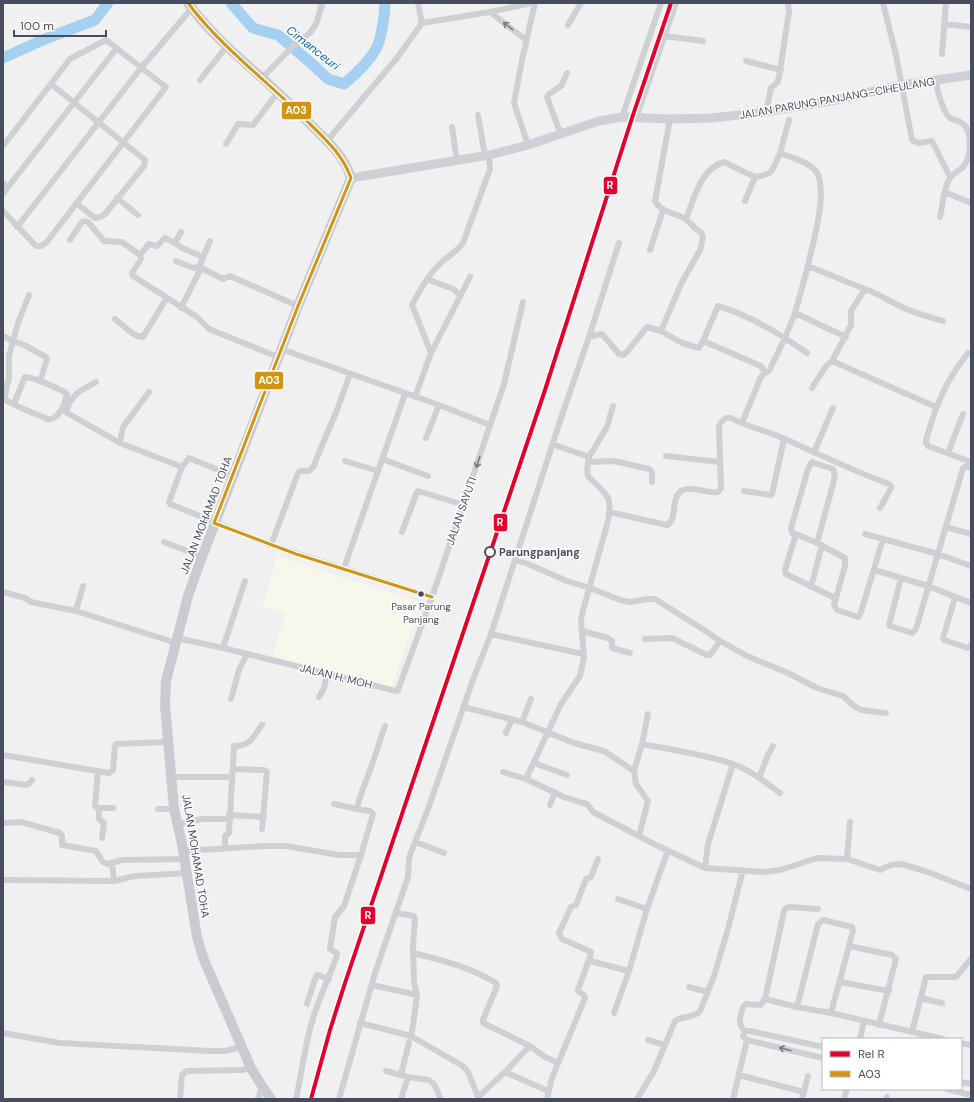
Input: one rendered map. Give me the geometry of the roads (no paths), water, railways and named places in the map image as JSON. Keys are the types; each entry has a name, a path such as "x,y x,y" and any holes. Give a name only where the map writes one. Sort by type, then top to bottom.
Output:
{"main road":[{"path":"190,5 226,46 278,92 327,141 344,160 351,178"},
{"name":"JALAN MOHAMAD TOHA","path":"271,1099 262,1086 242,1048 204,960 197,937 184,855 174,809 172,777 167,742 165,705 166,686 188,596 214,523 298,306 351,178"}],"street":[{"path":"262,78 282,56 310,33 316,24 322,5 320,3"},
{"path":"418,3 422,23"},
{"path":"327,141 397,58 422,23 490,12 533,3 514,103 516,114 528,145"},
{"path":"568,25 581,3"},
{"path":"622,117 660,3"},
{"path":"636,118 676,3"},
{"path":"766,112 771,88 778,80 781,70 789,12 788,3"},
{"path":"883,3 896,55 912,140 918,143 932,141 950,177"},
{"path":"942,54 946,3"},
{"path":"17,226 190,5"},
{"path":"490,12 526,40"},
{"path":"944,24 971,27"},
{"path":"665,36 703,41"},
{"path":"3,146 70,59 106,40 166,87 46,243 41,246 36,246 3,211"},
{"path":"200,80 226,46"},
{"path":"3,194 6,185 74,103 116,49"},
{"path":"746,61 781,70"},
{"path":"561,135 547,97 561,86 567,73"},
{"name":"JALAN PARUNG PANJANG–CIHEULANG","path":"351,178 487,156 561,135 599,121 622,117 670,119 712,118 766,112 836,100 901,85 971,75"},
{"path":"936,81 938,96 949,116 966,126 970,148 966,164 950,177 944,192 940,217"},
{"path":"51,84 145,160 144,166 105,214 95,218 76,203"},
{"path":"226,144 238,124 253,125 278,92"},
{"path":"431,353 412,305 435,268 448,256 457,251 463,243 490,169 478,115"},
{"path":"660,331 681,284 700,250 703,237 701,232 695,229 686,219 663,210 656,204 655,201 670,119"},
{"path":"686,219 705,175 719,164 724,162 756,177 767,176 770,174 780,153 789,120"},
{"path":"452,126 457,160"},
{"path":"742,423 761,377 769,371 795,313 808,266 820,213 821,195 819,177 815,169 780,153"},
{"path":"745,201 756,177"},
{"path":"944,192 971,203"},
{"path":"117,198 138,215"},
{"path":"650,250 663,210"},
{"path":"70,240 82,222 86,221 90,223 104,240 122,242 140,255"},
{"path":"175,243 181,232"},
{"path":"203,257 182,248 165,238 157,246 149,244 140,255 141,259 132,272 133,276 166,299 197,317 206,327 213,331 350,374 439,405 490,425"},
{"path":"181,308 200,268 210,241"},
{"path":"339,1099 372,984 409,875 408,860 416,842 463,707 491,634 619,243"},
{"path":"176,261 194,268 200,268 223,279 230,276 298,306"},
{"path":"808,266 878,294 894,304 906,309 943,321"},
{"path":"415,397 431,353 470,277"},
{"path":"427,279 452,289 460,295"},
{"path":"812,388 826,366 832,361 846,337 852,323 851,311 865,289"},
{"path":"29,295 18,322 9,356 9,374 4,398 14,404 52,420 64,411 74,395 96,382"},
{"path":"114,320 122,324 133,334 143,337 166,299"},
{"name":"JALAN SAYUTI","path":"432,597 506,377 524,302"},
{"path":"589,337 601,334 603,335 619,354 623,355 647,327 660,331 682,343 699,348 718,306 734,311 785,338 807,353"},
{"path":"795,313 846,337"},
{"path":"3,336 46,357 47,359 40,382"},
{"path":"703,341 761,366 765,373"},
{"path":"968,353 948,381 936,407 926,443 928,446 971,462"},
{"path":"832,361 936,407"},
{"path":"271,545 298,473 300,471 310,471 313,467 338,410 350,374"},
{"path":"14,404 25,377 28,377 66,393 67,395 64,411"},
{"path":"120,443 123,427 149,392"},
{"path":"344,568 405,394"},
{"path":"426,438 439,405"},
{"path":"526,779 561,704 580,676 583,662 582,614 608,521 609,512 607,494 589,477 587,470 589,459 607,427 613,406"},
{"path":"814,452 833,408"},
{"path":"64,411 120,443 182,467"},
{"path":"948,453 963,414"},
{"path":"609,512 667,525 672,520 676,498 682,491 717,492 720,490 720,426 724,419 727,418 784,439 892,486 880,508"},
{"path":"744,491 772,494 784,439"},
{"path":"552,444 589,459 614,461 649,469 652,472 652,482"},
{"path":"666,456 720,462"},
{"path":"233,476 191,458 187,459 182,467 169,502 170,504 214,523 271,545 432,597"},
{"path":"382,459 428,476"},
{"path":"345,460 378,471"},
{"path":"811,587 820,544 835,477 833,469 816,462 812,462 808,469 792,528 792,533 820,544 843,556 846,560 835,598 834,605 837,610 859,616 883,539"},
{"path":"901,578 888,623 890,626 912,633 914,631 938,554 963,468 967,466 971,468"},
{"path":"402,532 416,492 418,491 464,505"},
{"path":"946,527 971,534"},
{"path":"796,534 785,572 811,587 835,598"},
{"path":"866,534 938,554 971,566"},
{"path":"164,542 202,557"},
{"path":"515,560 620,600 630,602 655,599 742,654 788,673 817,688 843,696 855,707 862,710 886,713"},
{"path":"874,570 928,586 955,598 971,603"},
{"path":"223,648 245,581"},
{"path":"76,611 83,586"},
{"name":"JALAN H. MOH","path":"3,592 24,598 31,602 76,611 176,641 223,648 396,691 398,690 432,597"},
{"path":"955,598 943,638 944,640 968,648 971,645"},
{"path":"582,631 608,638 612,641 612,648 630,653"},
{"path":"491,634 583,654"},
{"path":"645,639 672,638 710,655 720,641"},
{"path":"231,700 239,670 247,654"},
{"path":"319,697 324,688 327,674"},
{"path":"522,722 531,699"},
{"path":"463,707 522,722 574,742 604,751 634,771"},
{"path":"639,836 648,801 636,784 634,771 642,744 648,714"},
{"path":"506,733 512,719"},
{"path":"225,847 225,836 230,831 229,817 234,746 242,746 247,744 262,725"},
{"path":"357,809 361,790 368,777 385,726"},
{"path":"3,755 109,773 112,772 116,744 167,742"},
{"path":"642,744 695,754 733,764 760,778 780,793"},
{"path":"760,778 768,755 773,746"},
{"path":"534,763 567,775"},
{"path":"705,868 708,844 733,764"},
{"path":"233,769 264,770 267,772 262,829"},
{"path":"98,771 95,806 98,808 99,819 104,823 102,838"},
{"path":"502,772 526,779 587,804 593,812 705,868 763,872 780,870 817,858 847,859 880,870 891,865 901,864 928,872 971,889"},
{"path":"172,777 232,778"},
{"path":"3,782 26,785 32,780"},
{"path":"550,805 555,792"},
{"path":"296,1099 313,1020 337,955 337,953 330,949 335,917 344,906 361,855 372,814 370,811 334,804"},
{"path":"98,808 113,808"},
{"path":"158,809 174,809"},
{"path":"178,824 202,819 264,816"},
{"path":"3,823 22,822 60,834 62,836 62,845 96,851 103,862 108,864 122,860 184,855 225,847 286,846 339,855 361,855"},
{"path":"847,859 850,822"},
{"path":"416,842 444,854"},
{"path":"614,1012 647,909 668,850"},
{"path":"547,1099 548,1091 558,1063 585,998 584,995 578,990 591,952 562,939 559,933 571,907 576,905 586,879 591,877 598,859"},
{"path":"112,863 114,881"},
{"path":"638,1099 654,1071 675,1021 678,1019 696,1016 700,1012 714,976 728,929 742,870"},
{"path":"3,880 114,881 135,876 187,873"},
{"path":"618,899 647,909"},
{"path":"745,1037 739,1022 743,1007 746,1004 760,1005 765,999 784,911 786,908 790,907 818,909"},
{"path":"396,913 415,917 413,953 414,982 417,995 414,1025 401,1075"},
{"path":"797,1007 818,924 823,920 852,928 853,930 840,982 830,1013"},
{"path":"849,946 895,956 896,959 879,1025"},
{"path":"413,953 454,964 473,971 496,983 498,986 483,1023 530,1046 545,1057 558,1063"},
{"path":"912,1032 926,977 956,977 971,959"},
{"path":"589,961 628,971"},
{"path":"306,1004 316,976 318,975 329,979"},
{"path":"840,982 888,991"},
{"path":"372,984 417,995"},
{"path":"689,987 708,992"},
{"path":"920,998 942,1003"},
{"path":"765,999 939,1038"},
{"path":"860,1038 864,1021"},
{"path":"360,1023 410,1039 464,1066 481,1097 530,1046"},
{"path":"733,1099 739,1075 745,1037 750,1031 822,1048"},
{"path":"3,1034 54,1042 92,1045 211,1051 225,1051 242,1048"},
{"path":"745,1037 822,1058"},
{"path":"648,1040 665,1045"},
{"path":"180,1099 182,1075 187,1071 242,1070 252,1068"},
{"path":"386,1071 432,1082 441,1099"},
{"path":"505,1072 548,1091"},
{"path":"739,1075 804,1092"},
{"path":"802,1099 808,1076"},
{"path":"401,1099 408,1077"},
{"path":"258,1099 262,1086"},
{"path":"951,1090 971,1095"}],"waterway":[{"name":"Cimanceuri","path":"3,58 45,39 95,20 108,3"},
{"name":"Cimanceuri","path":"231,3 253,28 278,35 328,79 344,84 362,68 376,49 381,34 385,3"}],"rail line":[{"name":"R","path":"311,1099 345,983 545,390 632,118 671,3"}],"place":[{"name":"Parungpanjang","path":"490,552"},
{"name":"Pasar Parung Panjang","path":"421,594"}]}
